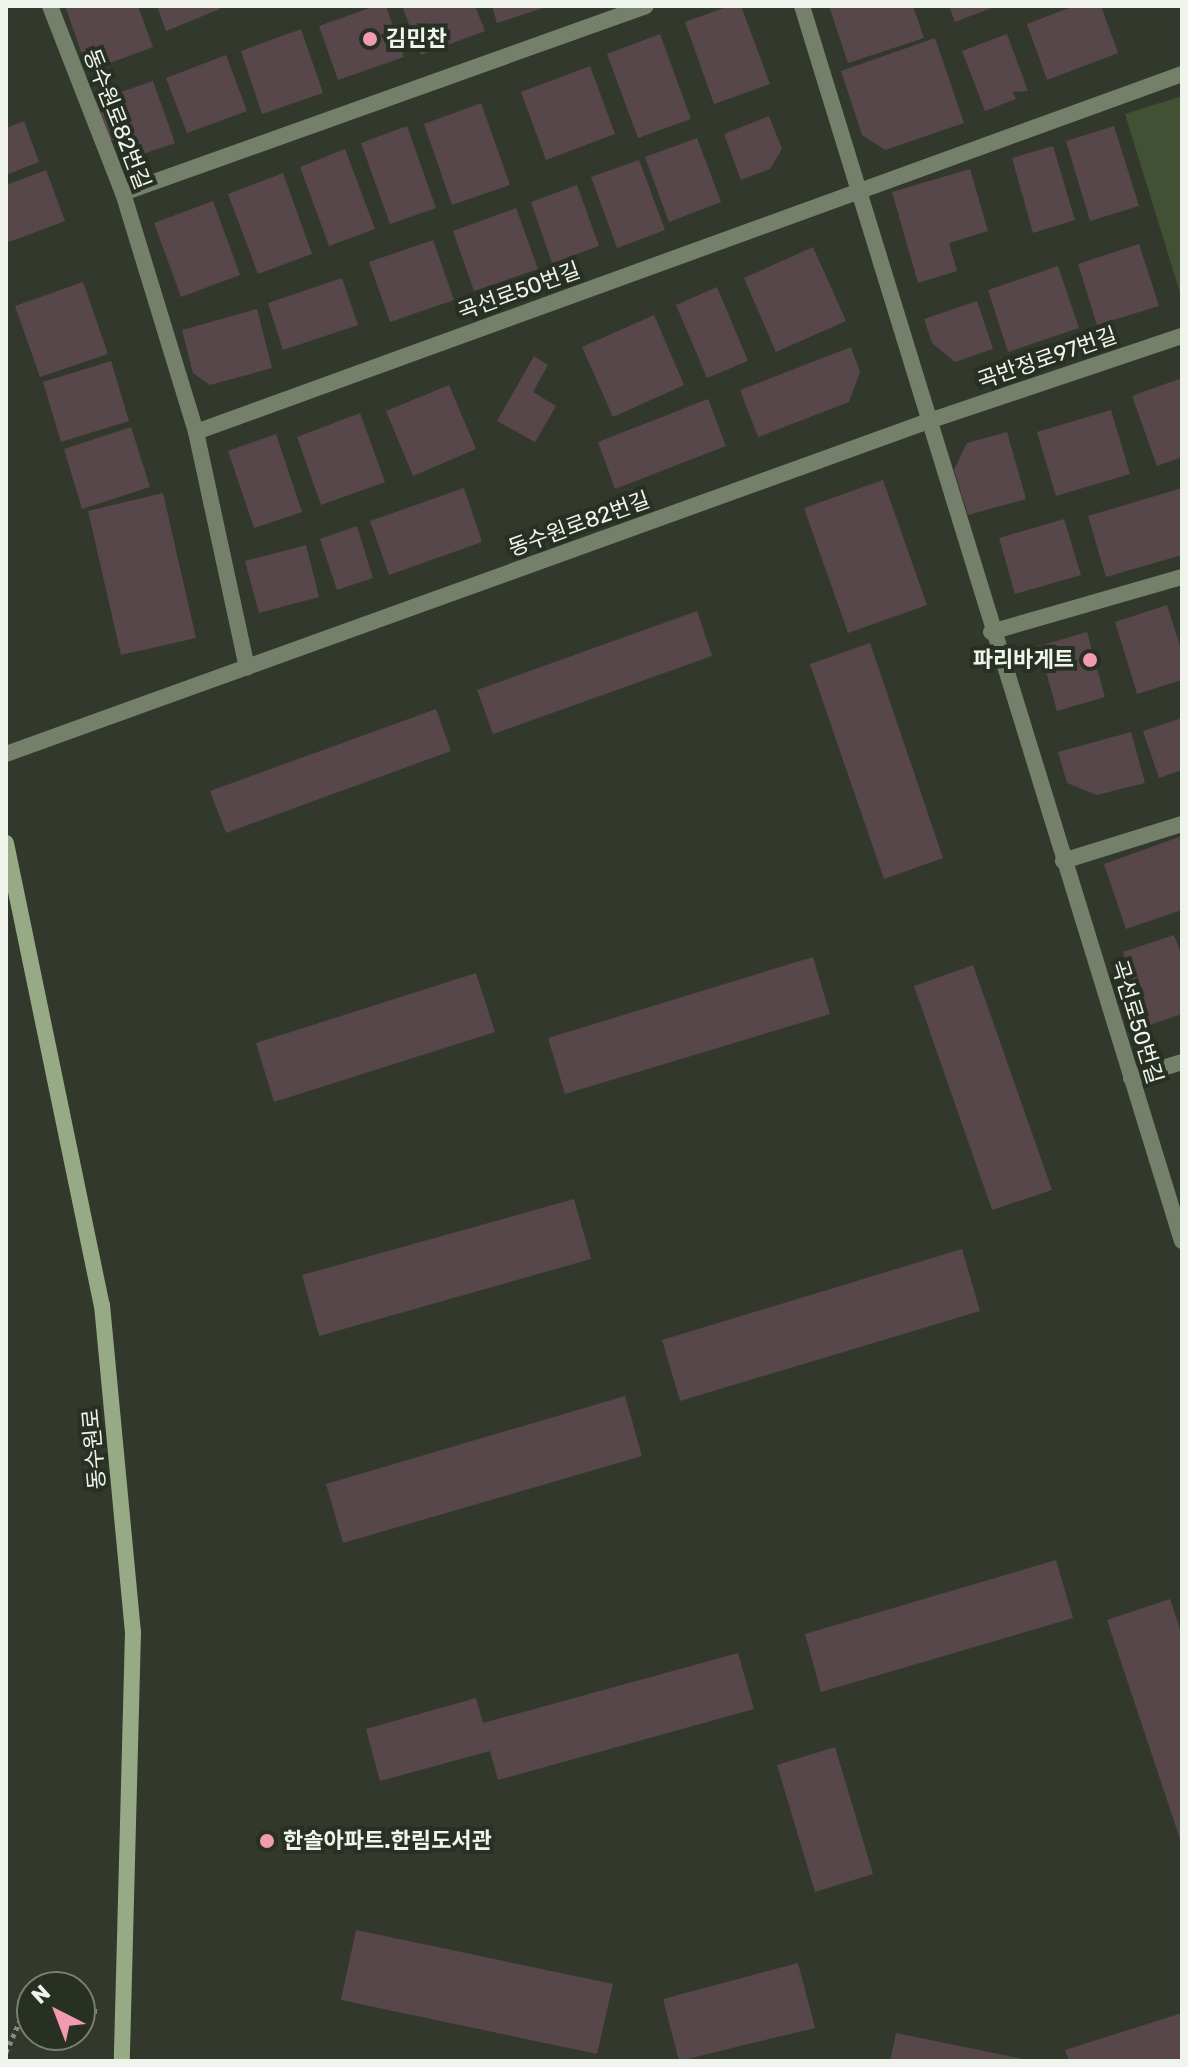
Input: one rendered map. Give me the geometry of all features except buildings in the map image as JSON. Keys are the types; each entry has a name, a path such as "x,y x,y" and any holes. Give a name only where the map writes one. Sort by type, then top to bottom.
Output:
{"main road":[{"name":"동수원로","path":"6,843 102,1305 133,1632 122,2061"}],"street":[{"name":"동수원로82번길","path":"50,6 123,193 196,432 247,668"},
{"path":"123,193 646,6"},
{"name":"곡선로50번길","path":"802,6 926,422 1182,1241"},
{"name":"곡선로50번길","path":"196,432 1182,74"},
{"name":"곡반정로97번길","path":"926,422 1182,336"},
{"name":"동수원로82번길","path":"6,754 926,422"},
{"path":"991,632 1182,577"},
{"path":"1063,861 1182,824"},
{"path":"1131,1078 1182,1062"}],"path":[{"path":"6,2052 16,2030"}],"green space":[{"path":"1182,96 1182,299 1125,114"}],"place":[{"name":"김민찬","path":"370,39"},
{"name":"파리바게트","path":"1090,660"},
{"name":"한솔아파트.한림도서관","path":"267,1841"}]}
